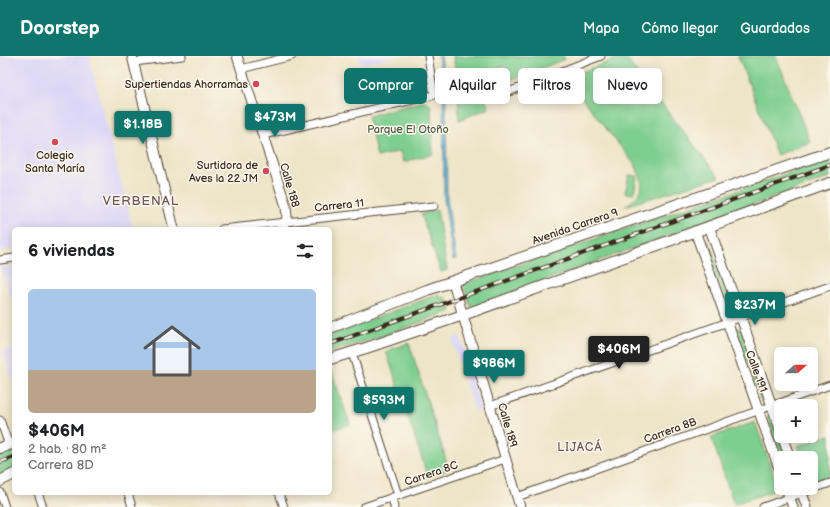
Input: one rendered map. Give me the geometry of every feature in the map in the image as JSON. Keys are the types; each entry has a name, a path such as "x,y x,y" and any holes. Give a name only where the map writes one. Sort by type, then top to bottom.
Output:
{"main road":[{"name":"Avenida Carrera 9","path":"332,327 453,282 830,152"},
{"path":"332,358 463,315 830,183"},
{"path":"0,481 12,475"}],"street":[{"path":"174,227 133,59 182,56"},
{"name":"Calle 188","path":"237,56 286,206 285,226"},
{"path":"241,69 292,56"},
{"path":"263,135 434,95 428,56"},
{"path":"510,91 602,56"},
{"name":"Carrera 11","path":"264,227 285,226 434,206"},
{"name":"Calle 191","path":"709,226 774,411"},
{"name":"Calle 191","path":"695,231 774,455"},
{"path":"0,260 12,258"},
{"name":"Calle 189","path":"453,282 520,507"},
{"path":"490,406 830,286"},
{"path":"352,353 395,496 394,507"},
{"name":"Carrera 8B","path":"516,497 830,385"},
{"path":"0,420 8,445"},
{"name":"Carrera 8C","path":"364,507 505,459"},
{"path":"818,486 830,483"},
{"path":"0,492 5,507"},
{"path":"39,495 43,507"},
{"path":"129,495 132,507"},
{"path":"280,495 284,507"},
{"path":"789,495 793,507"},
{"path":"763,507 795,495"},
{"path":"802,495 807,507"}],"shaded area":[{"name":"Colegio Santa María","path":"0,56 89,56 132,227 12,227 12,249 0,251"},
{"path":"358,56 398,56 360,64"},
{"path":"12,266 12,300 0,267"},
{"path":"460,336 481,410 475,412 452,339"},
{"path":"12,348 12,379 3,351"}],"green space":[{"path":"453,56 563,56 565,59 542,68 518,68 518,77 511,80 510,68 506,68 505,66 498,68 455,68"},
{"path":"624,56 633,68 593,68 593,104 662,104 719,177 625,206 640,193 642,183 635,165 585,102 585,71"},
{"path":"738,56 776,56 810,142 777,155"},
{"name":"Parque El Otoño","path":"427,102 431,106 433,154 403,162 400,151 377,157 368,116 413,104 427,104"},
{"path":"459,104 487,104 489,108 459,120"},
{"path":"830,159 830,177 471,307 463,284"},
{"path":"629,175 637,176 634,194 625,193"},
{"path":"437,210 447,270 441,272 421,214"},
{"path":"707,241 710,243 733,310 732,314 728,312 705,244"},
{"path":"439,294 441,299 446,297 451,311 382,336 332,351 332,334"},
{"path":"738,328 741,329 765,398 763,402 760,399 737,332"},
{"path":"409,343 449,469 428,477 386,351"},
{"path":"332,373 350,424 332,430"},
{"path":"769,415 772,416 774,422 774,437 768,419"},
{"path":"755,422 774,475 774,491 734,504 711,437"},
{"path":"830,435 830,475 818,479 818,451 799,451 797,446 806,443 818,443 818,439"},
{"path":"776,443 781,443 784,451 779,451"},
{"path":"12,451 12,469 0,475 0,455"}],"water":[{"path":"438,56 441,56 443,68 440,68"},
{"path":"443,104 446,104 447,198 456,259 453,260 444,199"}],"railway":[{"path":"332,343 830,165"},
{"path":"0,462 12,458"}],"place":[{"name":"Supertiendas Ahorramas","path":"256,84"},
{"name":"Colegio Santa María","path":"55,142"},
{"name":"Surtidora de Aves la 22 JM","path":"266,171"}],"district":[{"name":"VERBENAL","path":"141,200"},
{"name":"LIJACÁ","path":"580,447"}]}
